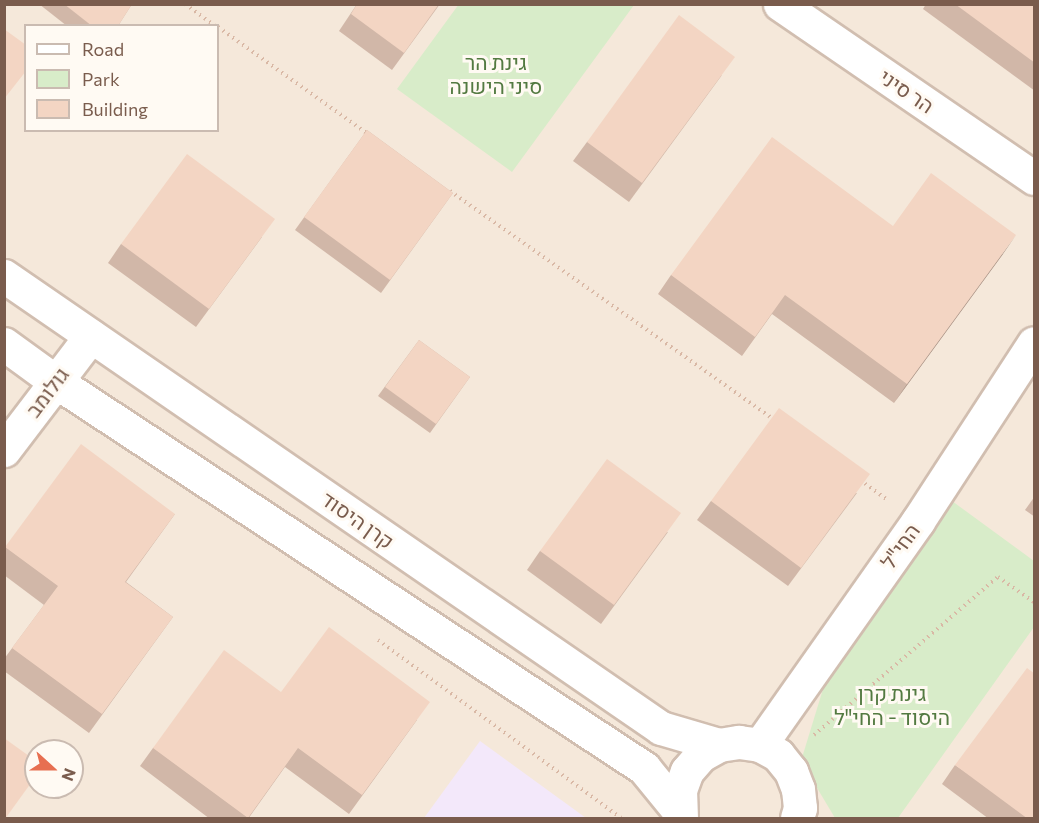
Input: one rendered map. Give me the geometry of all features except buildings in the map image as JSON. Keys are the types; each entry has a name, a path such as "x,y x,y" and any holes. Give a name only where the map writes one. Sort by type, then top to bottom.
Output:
{"street":[{"name":"הר סיני","path":"780,4 1035,178"},
{"name":"קרן היסוד","path":"4,276 661,728 719,745"},
{"name":"גולומב","path":"4,450 91,336"},
{"name":"החי\"ל","path":"766,735 918,521 1035,343"},
{"path":"4,344 55,381 644,768 680,815"},
{"path":"680,815 680,790 687,771 701,755 719,745 766,735 791,771 798,789 800,815"}],"path":[{"path":"185,4 213,24"},
{"path":"219,28 374,138"},
{"path":"443,186 776,420"},
{"path":"854,475 918,521"},
{"path":"766,735 810,738 998,577 1035,602"}],"shaded area":[{"path":"5,5 1034,5 1034,818 5,818"},
{"path":"480,741 586,818 424,818"}],"green space":[{"name":"גינת הר סיני הישנה","path":"459,4 634,5 512,172 397,89"},
{"name":"גינת קרן היסוד - החי\"ל","path":"952,501 1034,561 1034,627 898,818 835,818 801,761 827,676"}]}
